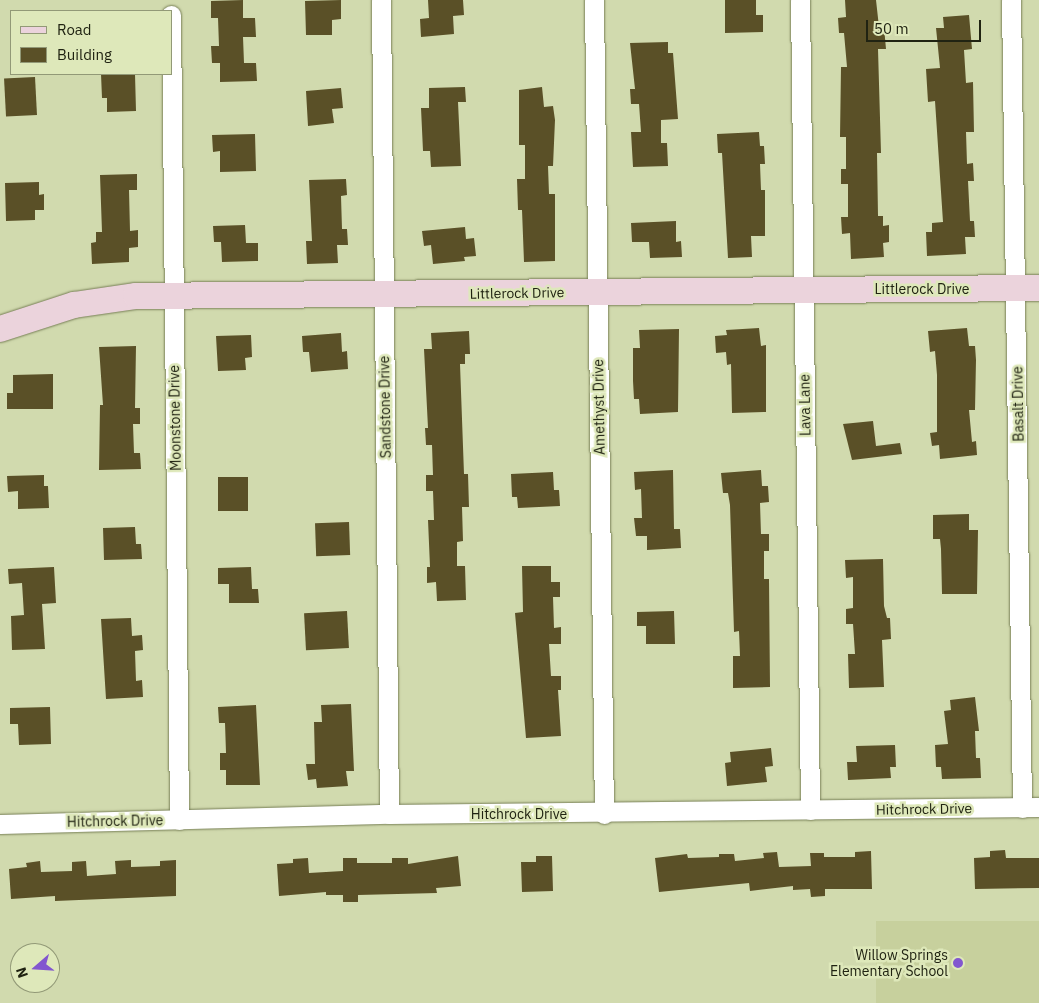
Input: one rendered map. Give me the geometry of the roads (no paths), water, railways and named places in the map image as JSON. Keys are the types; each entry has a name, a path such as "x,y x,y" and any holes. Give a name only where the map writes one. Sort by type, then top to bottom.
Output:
{"street":[{"name":"Sandstone Drive","path":"381,0 389,814"},
{"name":"Amethyst Drive","path":"594,0 604,814"},
{"name":"Lava Lane","path":"800,0 810,810"},
{"name":"Basalt Drive","path":"1011,0 1028,288 1031,808"},
{"name":"Moonstone Drive","path":"172,75 179,820"},
{"name":"Littlerock Drive","path":"0,329 74,305 136,296 384,296 598,291 1028,288"},
{"name":"Hitchrock Drive","path":"0,824 389,814 604,814 1031,808"}],"place":[{"name":"Willow Springs Elementary School","path":"958,963"}]}
